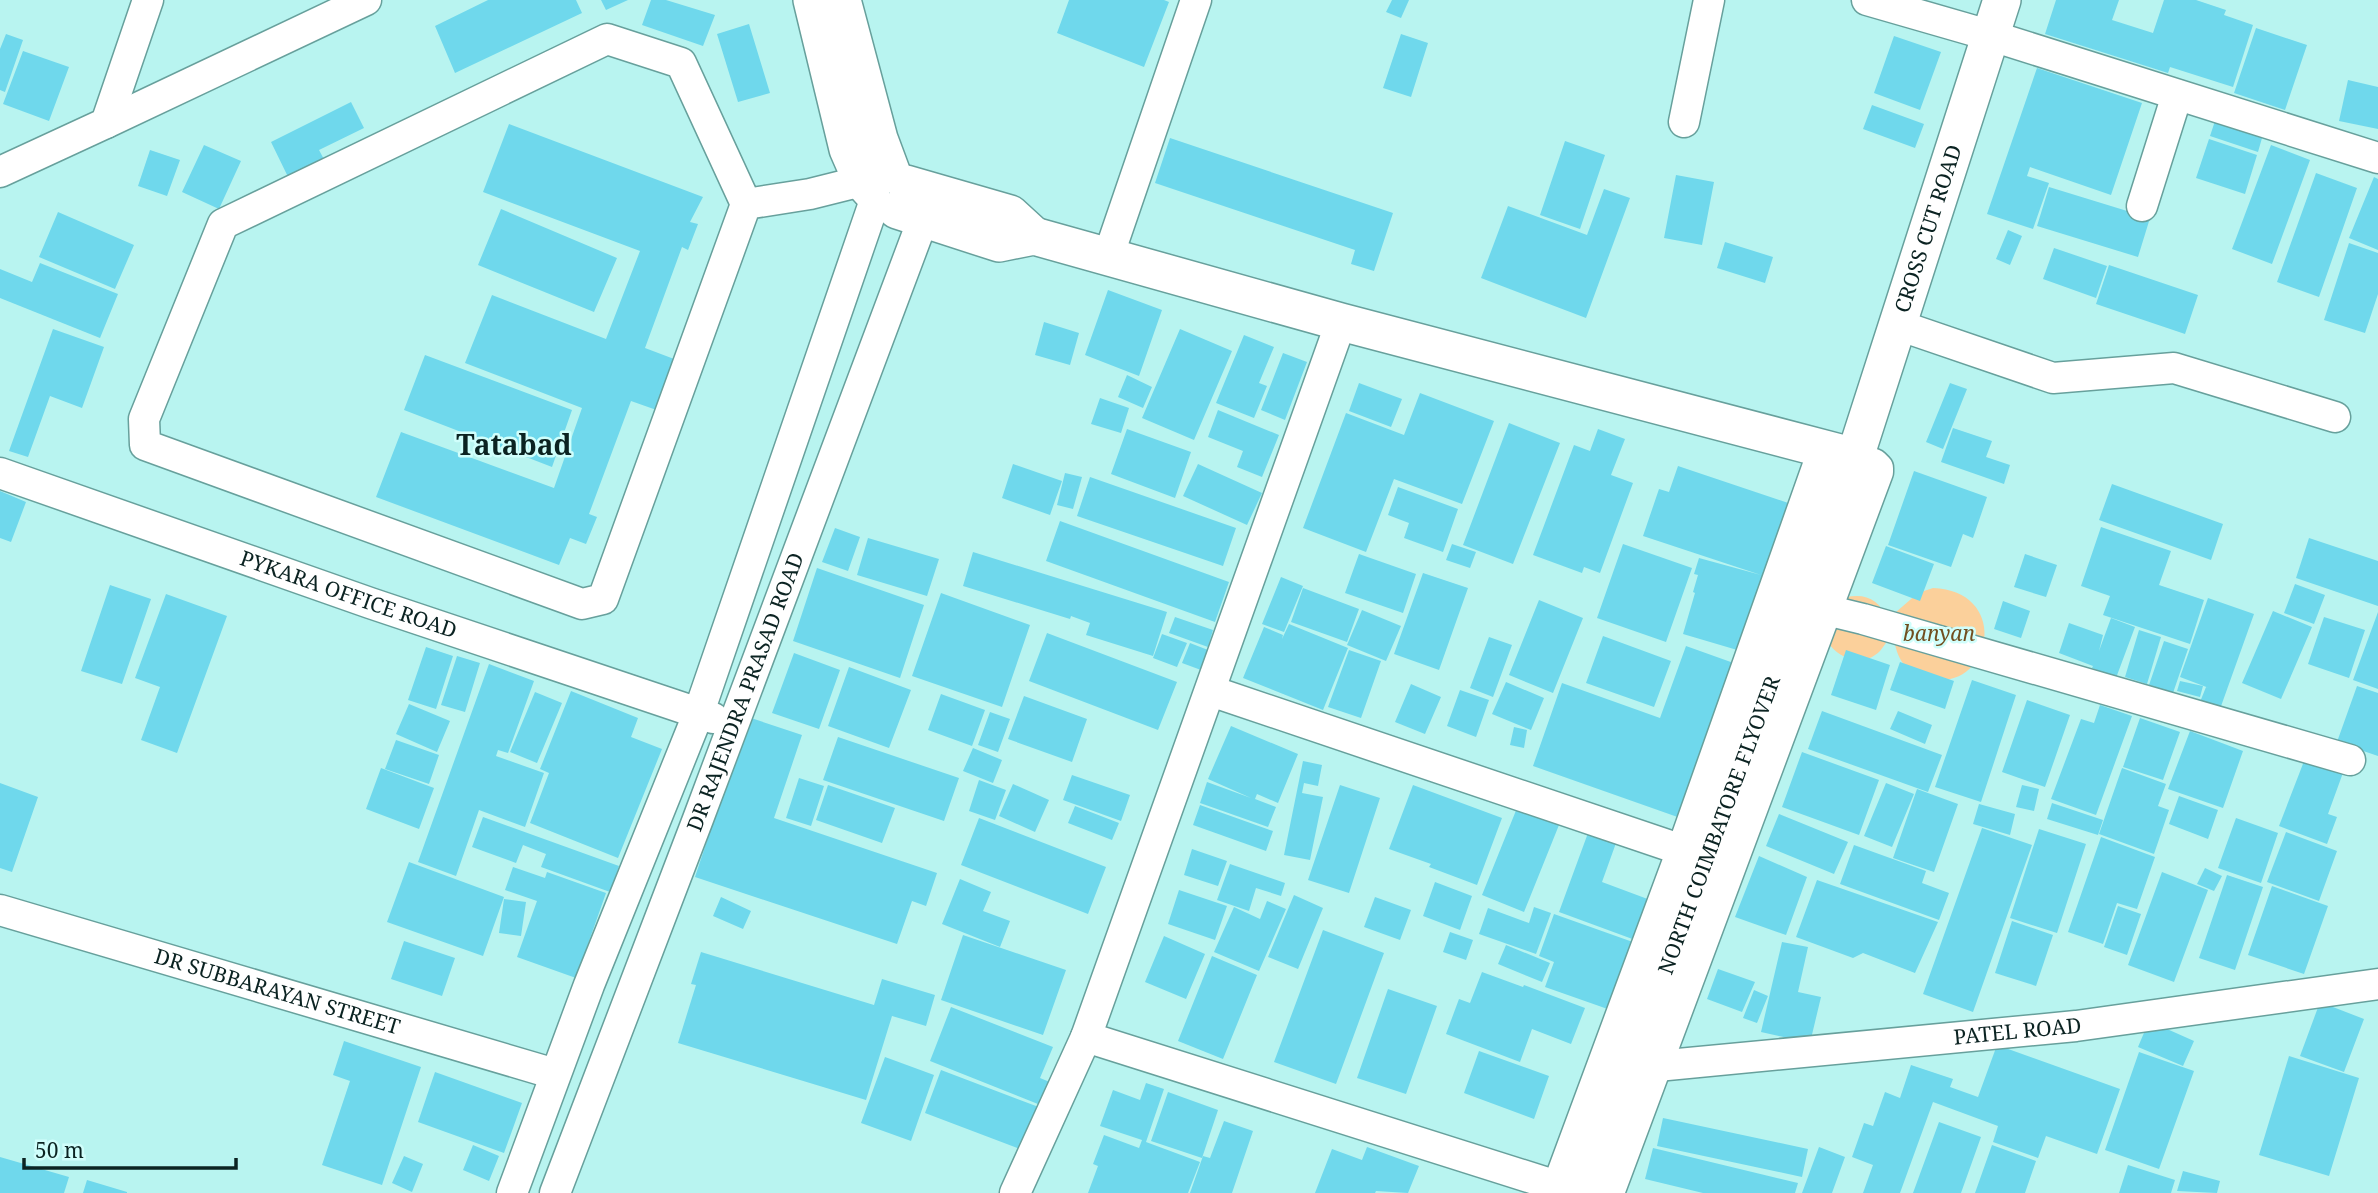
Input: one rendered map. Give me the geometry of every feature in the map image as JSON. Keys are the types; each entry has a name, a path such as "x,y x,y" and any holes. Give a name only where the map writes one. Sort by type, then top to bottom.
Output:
{"main road":[{"path":"812,0 848,149 895,196 1010,214 1034,236 1341,322 1840,453"},
{"path":"842,0 895,196"},
{"name":"CROSS CUT ROAD","path":"1840,453 1898,325 2002,0"},
{"name":"NORTH COIMBATORE FLYOVER","path":"1565,1191 1826,539 1840,453"}],"street":[{"path":"106,123 148,0"},
{"path":"0,172 366,0"},
{"path":"1108,257 1196,0"},
{"path":"1684,122 1709,0"},
{"path":"1867,0 1992,36 2378,158"},
{"path":"607,39 681,63 746,204 603,599 582,604 145,445 144,419 223,224 607,39"},
{"path":"2142,206 2176,95"},
{"path":"512,1193 589,985 706,715 825,375 895,196 810,194 746,204"},
{"name":"DR RAJENDRA PRASAD ROAD","path":"555,1193 703,806 895,196"},
{"path":"1016,1193 1086,1037 1341,322"},
{"path":"1898,325 2053,378 2174,368 2335,417"},
{"path":"1086,1037 1565,1191 1607,1055 1682,850 1840,453 1874,464 1878,472 1609,1193"},
{"name":"PYKARA OFFICE ROAD","path":"0,473 370,603 706,715"},
{"path":"1826,610 2350,760"},
{"path":"1211,691 1682,850"},
{"name":"DR SUBBARAYAN STREET","path":"0,910 555,1074"},
{"name":"PATEL ROAD","path":"1657,1066 2077,1026 2378,984"}],"green space":[{"name":"banyan","path":"1933,588 1957,593 1973,604 1982,618 1985,635 1981,652 1973,666 1959,676 1938,680 1913,672 1900,658 1893,632 1880,651 1859,660 1844,657 1827,641 1846,597 1872,599 1888,619 1918,593"}],"building":[{"path":"488,0 576,0 582,13 455,73 435,26"},
{"path":"601,0 628,0 606,10"},
{"path":"651,0 666,0 715,15 703,46 642,25"},
{"path":"1069,0 1169,2 1144,67 1057,33"},
{"path":"1392,0 1409,0 1401,18 1386,12"},
{"path":"2056,0 2119,0 2112,20 2153,33 2164,0 2196,0 2226,10 2224,15 2253,25 2233,87 2170,67 2168,73 2045,34"},
{"path":"749,24 770,93 738,102 717,34"},
{"path":"2256,28 2307,45 2285,110 2234,93"},
{"path":"6,34 23,40 5,92 0,90 0,49"},
{"path":"1401,34 1428,43 1411,97 1383,88"},
{"path":"1894,36 1941,52 1920,110 1874,93"},
{"path":"23,51 69,67 49,121 3,104"},
{"path":"2037,68 2142,103 2111,195 2030,167 2027,176 2049,183 2033,229 1987,214"},
{"path":"2348,80 2378,87 2378,129 2339,121"},
{"path":"351,102 364,128 319,150 327,165 291,183 271,142"},
{"path":"1872,105 1924,124 1915,148 1863,129"},
{"path":"2215,121 2262,138 2258,152 2210,136"},
{"path":"509,124 703,197 690,222 698,224 688,250 682,247 645,348 682,362 665,413 631,401 589,514 597,517 586,544 570,538 559,565 376,497 401,432 554,488 582,408 465,363 492,295 606,339 640,251 483,192"},
{"path":"1170,138 1393,213 1374,271 1351,264 1355,250 1155,183"},
{"path":"2209,139 2257,155 2245,194 2196,178"},
{"path":"1565,141 1605,155 1580,229 1540,215"},
{"path":"204,145 241,161 219,209 182,192"},
{"path":"2271,145 2310,160 2272,264 2232,249"},
{"path":"150,150 180,160 167,196 138,186"},
{"path":"2316,173 2357,188 2319,297 2277,282"},
{"path":"1676,175 1714,182 1702,245 1664,238"},
{"path":"2374,177 2378,179 2378,250 2349,238"},
{"path":"2049,187 2150,218 2138,257 2037,226"},
{"path":"1604,189 1630,198 1586,318 1481,278 1508,206 1587,235"},
{"path":"501,209 617,258 594,312 478,265"},
{"path":"58,212 134,245 115,289 39,257"},
{"path":"2008,230 2022,236 2010,265 1996,259"},
{"path":"1725,242 1773,257 1765,283 1717,268"},
{"path":"2349,243 2378,253 2378,294 2365,333 2324,320"},
{"path":"2054,248 2107,266 2096,298 2043,279"},
{"path":"40,263 118,294 100,338 0,298 0,269 32,282"},
{"path":"2109,265 2198,295 2185,334 2096,304"},
{"path":"1108,290 1162,310 1139,376 1085,355"},
{"path":"1044,322 1079,333 1070,365 1035,355"},
{"path":"53,329 104,347 82,408 50,396 28,457 9,451"},
{"path":"1180,329 1232,351 1194,440 1142,418"},
{"path":"1244,335 1274,347 1259,383 1267,386 1254,418 1216,403"},
{"path":"1283,353 1307,362 1285,420 1261,410"},
{"path":"425,355 572,410 552,467 404,410"},
{"path":"1127,375 1152,387 1143,408 1118,397"},
{"path":"1359,383 1402,399 1391,427 1349,411"},
{"path":"1950,383 1967,389 1943,449 1926,442"},
{"path":"1420,393 1494,421 1462,504 1394,479 1366,552 1303,528 1346,413 1404,435"},
{"path":"1100,398 1129,408 1121,433 1091,424"},
{"path":"1218,410 1279,435 1262,477 1237,467 1243,451 1208,437"},
{"path":"1509,423 1560,443 1513,564 1463,545"},
{"path":"1953,428 1992,441 1986,457 2010,465 2004,484 1941,462"},
{"path":"1127,429 1191,452 1175,498 1111,474"},
{"path":"1598,429 1625,439 1611,475 1633,483 1600,573 1584,567 1582,573 1533,555 1574,445 1590,451"},
{"path":"1013,464 1062,481 1050,515 1002,498"},
{"path":"1198,464 1262,493 1247,525 1183,496"},
{"path":"1678,466 1797,506 1744,652 1683,634 1695,593 1693,592 1698,575 1694,574 1699,558 1761,575 1643,536 1659,489 1669,492"},
{"path":"1914,471 1987,497 1973,538 1963,534 1951,567 1888,545"},
{"path":"1065,473 1082,477 1073,509 1057,505"},
{"path":"1090,477 1236,528 1223,566 1077,516"},
{"path":"2112,484 2223,524 2211,560 2099,520"},
{"path":"1398,487 1458,509 1443,552 1404,538 1409,523 1388,515"},
{"path":"0,491 26,502 11,542 0,538"},
{"path":"1060,521 1229,582 1215,622 1046,561"},
{"path":"2101,527 2171,551 2159,585 2204,600 2190,644 2103,615 2110,596 2081,586"},
{"path":"835,528 860,537 848,571 822,562"},
{"path":"868,538 939,559 927,596 857,575"},
{"path":"2309,538 2378,561 2378,606 2296,578"},
{"path":"1452,544 1476,552 1470,568 1446,560"},
{"path":"1623,544 1692,568 1666,642 1597,618"},
{"path":"1886,546 1934,564 1920,601 1872,583"},
{"path":"973,552 1167,612 1153,656 1086,635 1090,623 1071,616 1070,619 963,586"},
{"path":"1359,554 1416,574 1403,613 1345,593"},
{"path":"2025,554 2057,565 2046,597 2014,587"},
{"path":"817,568 924,605 900,678 793,641"},
{"path":"1423,573 1468,588 1439,670 1394,654"},
{"path":"1281,577 1303,586 1284,632 1262,624"},
{"path":"2295,584 2325,595 2314,624 2284,613"},
{"path":"110,585 151,599 122,684 81,671"},
{"path":"1303,588 1359,609 1347,642 1291,622"},
{"path":"941,593 1030,625 1002,707 912,676"},
{"path":"166,594 227,616 177,753 141,740 160,687 135,678"},
{"path":"2208,598 2254,614 2220,709 2200,702 2206,687 2209,688 2180,677"},
{"path":"1539,600 1583,618 1553,693 1509,675"},
{"path":"2003,601 2030,611 2021,638 1994,629"},
{"path":"1362,610 1401,626 1386,661 1347,645"},
{"path":"2273,611 2312,627 2281,699 2242,683"},
{"path":"2378,612 2378,689 2353,680"},
{"path":"1175,617 1213,630 1208,647 1169,633"},
{"path":"2324,617 2365,630 2349,678 2308,664"},
{"path":"2111,618 2135,627 2116,678 2059,653 2069,623 2103,635 2099,651"},
{"path":"1289,624 1348,648 1323,710 1243,678 1264,627 1283,635 1282,639"},
{"path":"2139,630 2161,637 2147,684 2125,677"},
{"path":"1047,633 1177,682 1158,730 1029,681"},
{"path":"1162,634 1187,643 1177,667 1153,658"},
{"path":"1603,636 1671,661 1654,707 1586,683"},
{"path":"1489,637 1512,645 1493,697 1470,688"},
{"path":"2164,641 2188,649 2173,693 2149,685"},
{"path":"1190,643 1208,650 1201,670 1182,663"},
{"path":"1686,646 1742,666 1686,820 1533,766 1562,683 1660,718"},
{"path":"426,647 453,656 436,709 408,700"},
{"path":"1349,650 1381,661 1361,718 1328,707"},
{"path":"1846,650 1890,665 1876,710 1831,695"},
{"path":"794,653 840,670 819,729 772,713"},
{"path":"457,656 480,663 465,712 441,705"},
{"path":"1900,662 1954,681 1945,709 1890,690"},
{"path":"489,664 534,681 508,753 498,750 496,756 544,773 525,827 479,810 456,876 418,862"},
{"path":"849,667 911,690 889,748 828,726"},
{"path":"1972,680 2016,695 1981,802 1935,787"},
{"path":"2180,681 2203,686 2200,697 2177,691"},
{"path":"1506,682 1544,698 1531,730 1492,714"},
{"path":"1411,684 1441,697 1425,734 1395,722"},
{"path":"2357,686 2378,693 2378,756 2337,742"},
{"path":"1460,690 1489,700 1476,737 1447,726"},
{"path":"571,691 638,718 631,737 662,749 618,858 530,823 549,773 540,769"},
{"path":"535,692 562,703 537,763 510,752"},
{"path":"941,694 985,710 972,746 928,730"},
{"path":"1024,696 1087,719 1072,762 1008,739"},
{"path":"2027,700 2070,715 2045,787 2002,772"},
{"path":"409,704 450,721 437,752 396,734"},
{"path":"2100,705 2132,716 2096,815 2051,799 2081,719 2094,723"},
{"path":"1822,711 1942,755 1928,792 1808,749"},
{"path":"1898,711 1932,725 1925,744 1890,729"},
{"path":"990,712 1010,719 998,752 978,745"},
{"path":"748,717 802,735 774,818 937,873 926,906 912,901 897,944 695,877"},
{"path":"2140,718 2180,732 2163,780 2123,767"},
{"path":"1231,726 1298,754 1278,803 1257,794 1255,799 1276,807 1268,827 1200,803 1207,782 1251,798 1208,779"},
{"path":"1514,727 1527,730 1524,748 1510,745"},
{"path":"2190,731 2243,751 2223,808 2168,789"},
{"path":"838,737 959,778 944,821 823,780"},
{"path":"396,740 439,755 429,784 385,769"},
{"path":"973,748 1002,760 993,783 963,771"},
{"path":"1802,752 1879,780 1859,835 1782,807"},
{"path":"2306,756 2344,770 2328,814 2337,817 2327,844 2279,826"},
{"path":"1303,761 1322,765 1318,786 1304,783 1302,793 1323,797 1310,860 1284,855"},
{"path":"381,768 434,788 419,829 366,809"},
{"path":"2122,768 2166,784 2158,806 2169,810 2154,854 2099,834"},
{"path":"1072,775 1130,795 1121,821 1063,800"},
{"path":"799,778 824,786 811,826 786,818"},
{"path":"979,780 1006,790 995,820 969,811"},
{"path":"0,783 38,797 12,872 0,868"},
{"path":"1886,783 1914,794 1892,847 1864,836"},
{"path":"1013,784 1049,800 1035,832 999,816"},
{"path":"828,785 895,808 882,843 816,820"},
{"path":"1340,785 1380,798 1349,893 1308,880"},
{"path":"1413,785 1502,818 1477,885 1389,849"},
{"path":"2022,785 2039,789 2034,811 2016,807"},
{"path":"1917,789 1958,804 1934,872 1893,858"},
{"path":"2179,796 2218,810 2208,839 2169,824"},
{"path":"2052,803 2103,820 2098,835 2047,819"},
{"path":"1979,804 2015,814 2010,835 1973,824"},
{"path":"1200,805 1273,831 1266,851 1193,825"},
{"path":"1075,806 1119,823 1112,840 1068,823"},
{"path":"1517,808 1559,825 1524,912 1482,895"},
{"path":"1779,814 1848,842 1834,874 1766,846"},
{"path":"483,817 619,866 610,892 541,867 546,854 523,845 516,863 472,847"},
{"path":"979,818 1106,867 1088,914 961,865"},
{"path":"2236,818 2278,833 2261,883 2218,868"},
{"path":"1982,828 2032,845 1973,1012 1923,994"},
{"path":"2039,829 2086,844 2057,933 2010,918"},
{"path":"2286,832 2337,851 2319,901 2267,882"},
{"path":"1588,833 1616,843 1602,882 1661,904 1646,944 1559,912"},
{"path":"2101,837 2155,857 2137,909 2117,903 2103,944 2068,932"},
{"path":"1854,845 1926,871 1922,883 1949,893 1939,920 1840,884"},
{"path":"1192,849 1227,861 1218,886 1184,875"},
{"path":"1759,856 1807,877 1786,935 1735,917"},
{"path":"409,862 504,897 483,956 387,922"},
{"path":"1230,864 1285,883 1281,896 1256,888 1249,911 1217,900"},
{"path":"513,867 545,878 547,872 606,893 576,978 517,957 537,901 505,890"},
{"path":"2205,868 2222,876 2214,891 2197,884"},
{"path":"2162,872 2208,890 2174,982 2128,965"},
{"path":"2227,875 2263,887 2235,970 2199,958"},
{"path":"960,879 991,892 983,911 1010,921 1000,947 942,924"},
{"path":"1817,880 1938,922 1915,973 1863,953 1853,958 1796,937"},
{"path":"1435,882 1472,896 1460,930 1423,916"},
{"path":"2272,886 2328,906 2304,974 2248,955"},
{"path":"1179,890 1227,906 1215,940 1168,924"},
{"path":"1294,895 1323,908 1298,969 1268,957"},
{"path":"721,897 751,911 743,929 713,916"},
{"path":"1375,897 1411,910 1400,940 1364,927"},
{"path":"504,899 526,902 521,936 499,933"},
{"path":"1267,901 1286,909 1259,971 1214,952 1234,907 1260,919"},
{"path":"2118,906 2141,914 2127,955 2104,947"},
{"path":"1534,907 1551,913 1536,954 1479,934 1488,908 1529,923"},
{"path":"1554,914 1644,946 1619,1013 1545,987 1554,962 1539,956"},
{"path":"2012,921 2053,935 2036,986 1995,973"},
{"path":"1323,930 1384,953 1336,1084 1274,1062"},
{"path":"1450,932 1473,940 1466,960 1443,952"},
{"path":"963,935 1066,970 1043,1035 941,1000"},
{"path":"1164,936 1205,954 1186,999 1145,982"},
{"path":"404,941 455,958 442,996 391,979"},
{"path":"1782,942 1808,947 1798,992 1821,997 1810,1043 1761,1032"},
{"path":"1506,945 1550,963 1542,982 1498,964"},
{"path":"701,952 874,1005 882,979 935,995 926,1026 892,1016 866,1100 678,1043 696,985 691,984"},
{"path":"1212,956 1257,975 1223,1059 1178,1041"},
{"path":"1718,969 1755,982 1742,1012 1707,999"},
{"path":"1482,972 1585,1008 1571,1044 1532,1029 1520,1062 1446,1034 1459,999 1470,1003"},
{"path":"1388,989 1437,1006 1406,1094 1357,1078"},
{"path":"1754,990 1768,996 1757,1023 1743,1018"},
{"path":"2320,1002 2364,1019 2344,1072 2300,1056"},
{"path":"951,1007 1053,1047 1040,1078 1057,1085 1048,1108 930,1061"},
{"path":"2149,1021 2194,1041 2183,1066 2138,1047"},
{"path":"344,1041 421,1067 382,1185 322,1165 350,1081 333,1075"},
{"path":"1997,1045 2120,1089 2097,1154 2046,1136 2038,1158 1993,1142 1998,1126 1933,1102 1900,1193 1863,1193 1873,1165 1852,1157 1864,1123 1873,1126 1885,1092 1900,1098 1911,1065 1953,1079 1950,1087 1978,1097"},
{"path":"1479,1051 1549,1076 1534,1119 1464,1093"},
{"path":"2139,1052 2194,1071 2159,1169 2105,1150"},
{"path":"2289,1056 2359,1078 2329,1176 2259,1155"},
{"path":"885,1057 934,1075 911,1141 861,1123"},
{"path":"941,1070 1044,1109 1028,1152 925,1113"},
{"path":"435,1072 522,1103 504,1153 418,1122"},
{"path":"1146,1083 1164,1089 1146,1142 1200,1162 1188,1193 1088,1193 1098,1166 1093,1164 1104,1135 1139,1148 1142,1140 1100,1126 1113,1090 1140,1100"},
{"path":"1168,1092 1218,1110 1202,1158 1151,1141"},
{"path":"1663,1118 1808,1149 1802,1177 1657,1146"},
{"path":"1224,1121 1253,1131 1232,1193 1190,1193 1203,1156 1210,1158"},
{"path":"1939,1122 1981,1137 1961,1193 1913,1193"},
{"path":"473,1145 499,1156 489,1181 463,1170"},
{"path":"1992,1145 2036,1161 2025,1193 1975,1193"},
{"path":"1367,1147 1419,1166 1408,1193 1315,1193 1332,1149 1362,1160"},
{"path":"1819,1147 1845,1157 1832,1193 1802,1193"},
{"path":"1653,1148 1798,1183 1795,1193 1703,1193 1645,1179"},
{"path":"404,1156 423,1164 412,1192 392,1183"},
{"path":"0,1157 69,1177 64,1193 0,1193"},
{"path":"2128,1165 2175,1180 2171,1193 2119,1193"},
{"path":"2183,1171 2220,1181 2217,1193 2177,1191"},
{"path":"87,1180 127,1192 127,1193 83,1193"}],"district":[{"name":"Tatabad","path":"514,445"}]}
